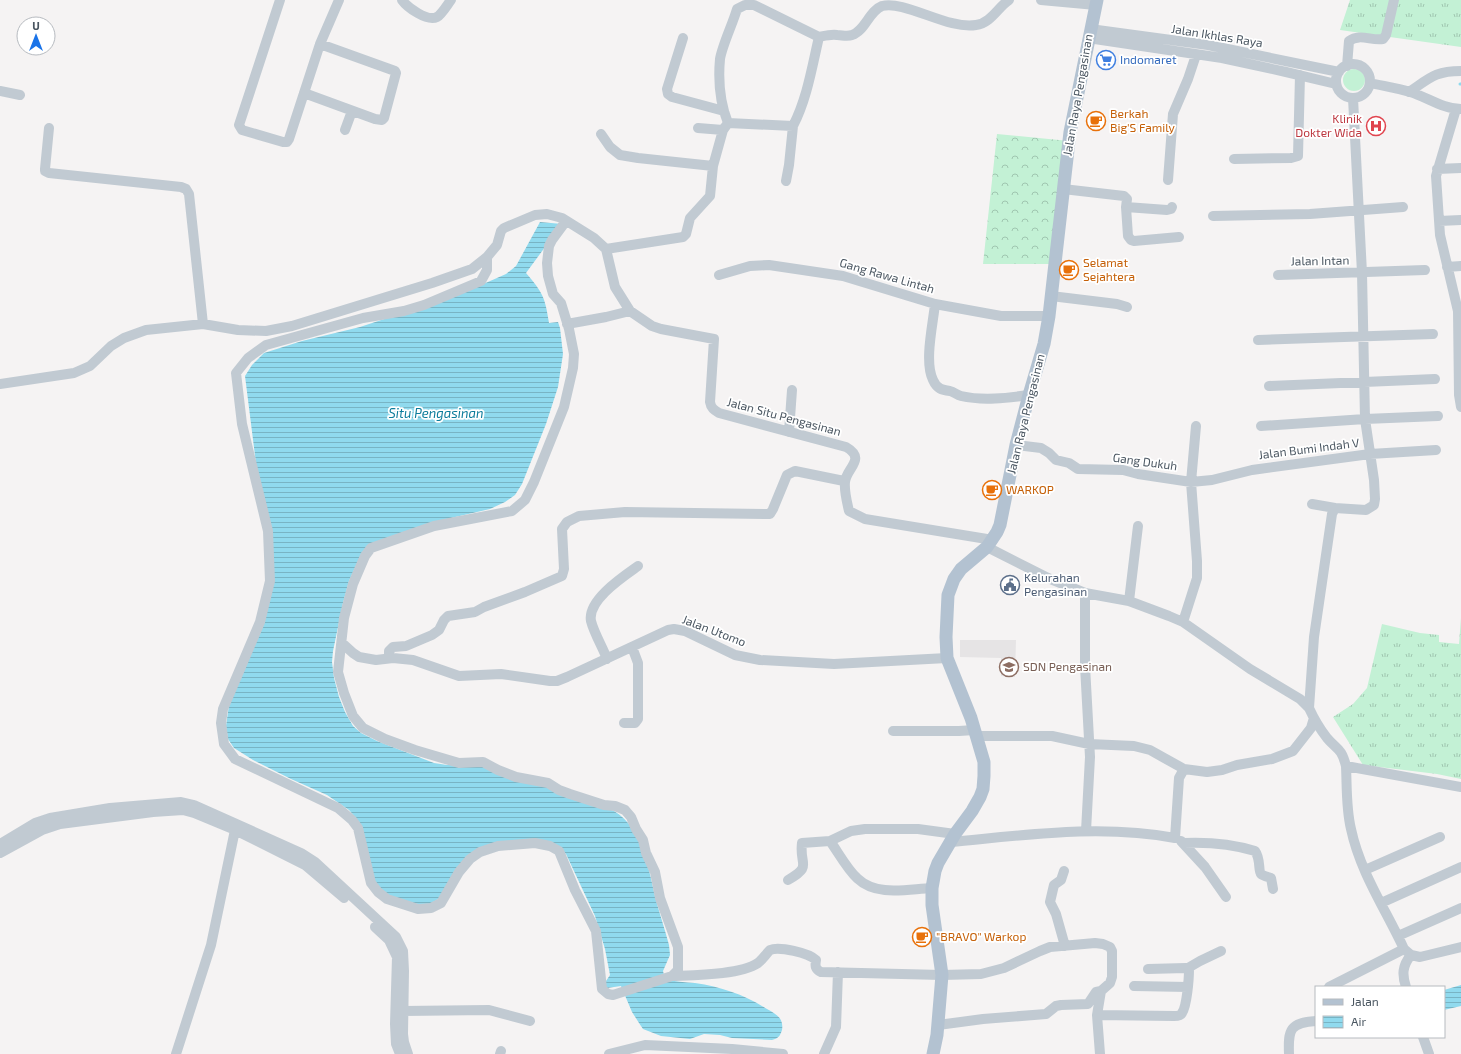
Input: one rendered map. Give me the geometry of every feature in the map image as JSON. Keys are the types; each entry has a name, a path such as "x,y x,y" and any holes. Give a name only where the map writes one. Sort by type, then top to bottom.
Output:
{"main road":[{"name":"Jalan Raya Pengasinan","path":"933,1054 938,1025 942,975 932,905 932,888 936,867 953,838 972,812 980,797 983,789 984,776 984,762 975,733 947,658 946,637 948,595 954,579 961,570 990,544 1000,525 1016,445 1044,344 1049,316 1070,132 1096,2"}],"street":[{"path":"280,0 239,125 242,130 283,142 287,142 320,44 339,0"},
{"path":"402,0 421,15 430,18 437,17 451,0"},
{"path":"606,249 683,237 686,234 690,218 710,196 713,166 726,127 719,82 721,58 737,9 746,5 754,5 819,37 836,34 851,35 857,32 882,6 902,3 958,25 977,26 985,22 1010,0"},
{"path":"1041,0 1096,2"},
{"path":"1394,0 1388,30 1384,39 1359,37 1352,39 1348,44 1343,69 1336,78 1336,84 1339,92 1346,97 1353,98 1361,96 1367,90 1370,83 1409,92 1458,109 1437,169 1436,176 1440,235 1459,311 1461,407"},
{"path":"1089,34 1196,55 1222,58 1336,84"},
{"name":"Jalan Ikhlas Raya","path":"1089,34 1208,46 1343,69 1355,65 1366,71 1370,83"},
{"path":"786,181 793,126 808,84 819,37"},
{"path":"683,38 667,89 668,94 672,97 724,111"},
{"path":"304,93 375,119 382,120 384,118 396,73 392,69 320,44"},
{"path":"1168,180 1173,114 1188,79 1196,55"},
{"path":"1409,92 1436,74 1448,71 1461,71"},
{"path":"1234,159 1291,158 1298,156 1300,75"},
{"path":"0,91 20,95"},
{"path":"1312,504 1335,508 1366,510 1374,505 1375,499 1366,419 1362,273 1353,98"},
{"path":"345,130 352,110"},
{"path":"698,128 793,126"},
{"path":"49,128 45,171 49,173 181,187 186,189 189,194 203,324"},
{"path":"601,134 610,147 620,155 713,166"},
{"path":"1437,169 1461,168"},
{"path":"1063,189 1124,196 1127,199 1126,207 1128,236 1131,240 1179,237"},
{"path":"1126,207 1167,210 1171,209 1172,207"},
{"path":"1213,216 1310,214 1403,207"},
{"path":"0,384 74,373 90,366 111,346 124,338 146,330 203,324 238,330 266,331 292,326 439,281 472,269 487,257 497,245 501,231 509,225 536,214 554,216 566,221 594,238 606,249 615,288 630,311 567,324"},
{"path":"1439,221 1461,220"},
{"path":"566,221 549,246 547,263 548,276 553,294 560,303 567,324 574,354 573,368 564,407 534,482 525,500 512,511 434,526 371,548 365,556 353,584 344,618 338,672 353,716 363,728 385,739 447,761 459,763 483,762 498,770 516,776 548,783 559,790 570,794 625,810 631,817 643,840 646,853 654,872 660,898 678,947 678,970 669,977"},
{"path":"487,257 487,270 481,281 424,305 404,311 363,318 266,345 248,358 236,373 242,424 268,532 270,581 260,622 223,709 221,723 224,744 235,758 338,808 352,820 358,828 371,883 378,892 387,899 406,906 418,909 431,908 441,903 459,872 470,859 480,852 498,846 535,843 550,846 558,851 596,932 602,989 608,994 613,995 669,977 708,975 741,970 758,963 763,956 773,949 783,949 812,956 816,960 815,967 821,972 942,975 981,974 1004,968 1050,947 1095,943 1110,947 1112,951 1112,977 1110,983 1101,991 1096,992 1088,1004 1056,1006 1046,1014 983,1019 938,1025"},
{"name":"Gang Rawa Lintah","path":"719,275 756,265 783,267 843,276 935,304 1001,316 1049,316"},
{"path":"1447,267 1461,266"},
{"name":"Jalan Intan","path":"1278,275 1426,270"},
{"path":"1051,296 1117,304 1127,307"},
{"path":"935,304 930,344 931,376 936,385 942,391 952,392 961,396 1004,398 1029,395"},
{"name":"Jalan Situ Pengasinan","path":"630,311 652,326 714,339 711,406 719,413 846,447 856,455 854,463 844,481"},
{"path":"1258,340 1433,334"},
{"path":"1269,386 1435,379"},
{"path":"789,432 792,390"},
{"path":"1261,426 1438,416"},
{"path":"1183,622 1196,578 1197,561 1191,482 1196,426"},
{"name":"Gang Dukuh","path":"1016,445 1041,448 1056,460 1069,463 1078,469 1123,470 1138,474 1191,482 1212,480 1252,470"},
{"name":"Jalan Bumi Indah V","path":"1252,470 1370,454 1436,450"},
{"path":"342,643 353,654 360,657 376,660 389,658 389,652 393,647 406,646 432,635 439,630 444,620 448,616 475,612 562,576 564,570 562,530 567,522 578,516 625,512 770,514 787,475 794,471 844,481 849,511 865,519 990,544 1048,578 1085,593 1129,601 1169,616 1183,622 1250,669 1300,699 1309,708 1315,721 1327,738 1341,751 1346,766 1350,829 1365,870 1398,936 1408,952 1420,957 1461,947"},
{"path":"1309,708 1314,637 1332,514 1335,508"},
{"path":"1129,601 1138,526"},
{"path":"607,659 592,621 591,614 597,602 612,585 638,566"},
{"path":"1085,593 1085,666 1090,757 1086,831"},
{"name":"Jalan Utomo","path":"389,658 413,660 459,676 501,674 557,681 668,630 674,629 685,631 735,655 760,660 834,664 947,658"},
{"path":"624,723 635,723 638,719 638,663 632,647"},
{"path":"893,731 959,731 1052,736 1089,744 1134,746 1150,750 1184,769 1207,772 1272,759 1292,751 1315,721"},
{"path":"1346,766 1461,787"},
{"path":"1184,769 1178,778 1180,840 1205,867 1226,897"},
{"path":"0,844 35,823 50,818 110,808 181,802 194,805 301,853 315,862 392,939 401,971 403,1011 399,1024 408,1054"},
{"path":"0,854 42,830 60,824 153,812 183,810 235,830 305,865 392,939"},
{"path":"788,880 799,874 802,870 804,864 802,843 830,840 850,831 865,829 918,829 953,838 1102,831 1153,834 1180,840 1244,848 1255,852 1260,860 1260,872 1271,878 1273,889"},
{"path":"176,1054 211,945 235,830"},
{"path":"1365,870 1440,837"},
{"path":"830,840 855,877 870,888 887,890 932,888"},
{"path":"1381,903 1461,867"},
{"path":"1064,871 1061,880 1054,885 1050,902 1056,914 1065,946"},
{"path":"1398,936 1461,908"},
{"path":"1148,969 1188,968 1200,960 1221,952"},
{"path":"1331,986 1408,952"},
{"path":"1406,986 1403,978 1404,966 1408,952"},
{"path":"1097,1016 1179,1016 1182,1014 1188,987 1188,968"},
{"path":"400,1054 396,1044 399,1024 401,971"},
{"path":"824,1054 836,1027 838,972"},
{"path":"1134,986 1188,987"},
{"path":"1100,1054 1097,1016 1101,991"},
{"path":"403,1011 489,1010 530,1021"},
{"path":"1289,1054 1290,1034 1293,1027 1305,1022 1315,1020"},
{"path":"1423,1038 1429,1054"},
{"path":"609,1054 645,1047 732,1049 783,1054"},
{"path":"623,1054 645,1047 705,1054"}],"shaded area":[{"name":"SDN Pengasinan","path":"960,640 1016,640 1015,677 1001,676 1001,658 960,657"}],"green space":[{"path":"1350,0 1461,0 1461,47 1340,30"},
{"path":"1354,69 1362,72 1365,80 1362,88 1354,91 1346,88 1343,80 1346,72"},
{"path":"997,134 1069,141 1055,264 983,264"},
{"path":"1461,618 1461,779 1437,774 1363,765 1333,717 1353,704 1367,688 1382,624 1420,633 1439,635 1439,642 1459,644"}],"water":[{"name":"Situ Pengasinan","path":"540,222 562,224 526,273 540,291 546,307 549,323 558,322 563,354 558,387 546,424 522,484 515,495 505,502 490,509 451,518 362,552 349,581 333,651 332,662 334,678 339,697 353,726 361,733 377,741 434,763 447,765 480,764 547,785 614,811 632,828 643,851 647,864 669,945 670,955 663,971 665,979 715,987 733,992 759,1004 781,1019 782,1030 780,1035 778,1038 772,1040 732,1038 720,1035 704,1034 690,1039 661,1036 643,1029 632,1012 621,986 607,988 604,984 610,975 605,949 595,916 566,854 561,849 487,846 438,899 427,906 393,899 375,884 356,818 349,810 327,795 253,760 234,748 228,739 226,726 229,705 272,591 245,376 252,365 264,353 302,341 360,327 463,293 506,274 516,266"},
{"path":"1461,985 1461,1006 1445,1010 1445,990"}],"place":[{"name":"Indomaret","path":"1106,60"},
{"name":"Berkah Big'S Family","path":"1096,121"},
{"name":"Klinik Dokter Wida","path":"1376,126"},
{"name":"Selamat Sejahtera","path":"1069,270"},
{"name":"WARKOP","path":"992,490"},
{"name":"Kelurahan Pengasinan","path":"1010,585"},
{"name":"SDN Pengasinan","path":"1009,667"},
{"name":"\"BRAVO\" Warkop","path":"922,937"}]}
